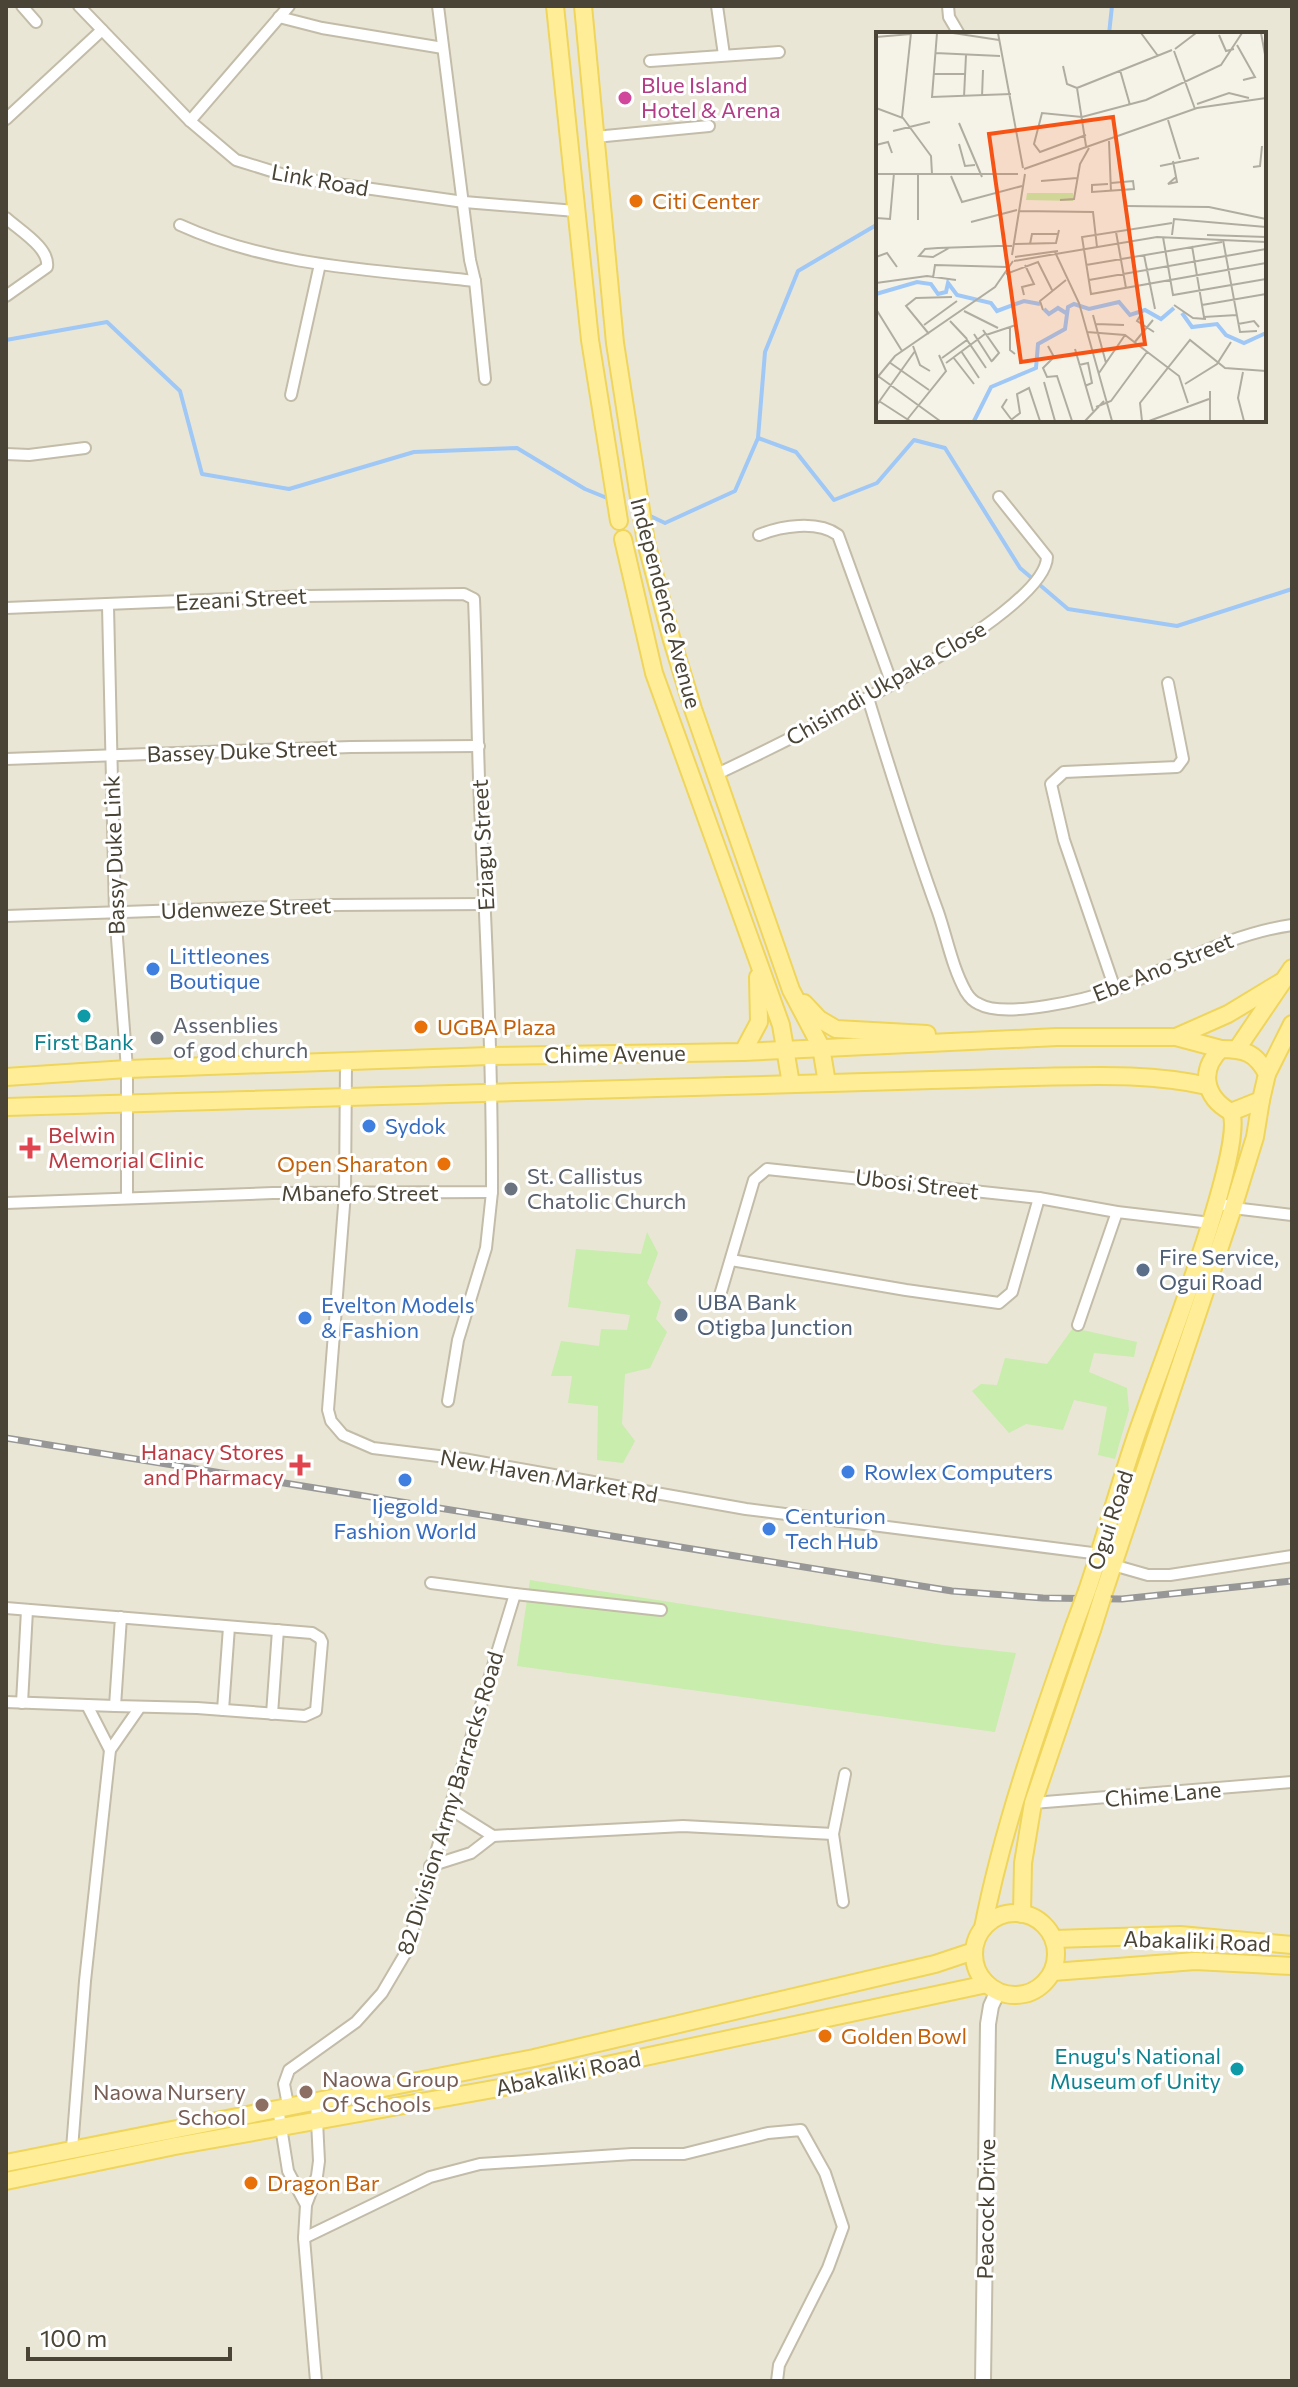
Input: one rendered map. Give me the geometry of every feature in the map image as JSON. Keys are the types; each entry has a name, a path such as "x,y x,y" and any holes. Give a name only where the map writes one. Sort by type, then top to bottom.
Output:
{"main road":[{"name":"Independence Avenue","path":"555,6 590,340 619,521"},
{"name":"Independence Avenue","path":"583,6 615,343 646,542 693,709 791,990 821,1047 827,1083"},
{"name":"Independence Avenue","path":"623,539 654,673 781,1025 791,1084"},
{"path":"743,1052 759,1022 758,963"},
{"path":"1292,968 1229,1049 1212,1057 1207,1070 1207,1086 1217,1102 1231,1112 1261,1100 1267,1074 1292,1024"},
{"path":"1176,1037 1228,1014 1281,982"},
{"path":"791,990 819,1019 836,1029 926,1034 964,1041"},
{"name":"Chime Avenue","path":"6,1077 127,1069 489,1056 743,1052 964,1041 1176,1037 1229,1049"},
{"path":"1229,1049 1248,1051 1257,1057 1267,1074"},
{"name":"Chime Avenue","path":"6,1107 1107,1076 1166,1079 1207,1086"},
{"name":"Ogui Road","path":"983,1928 992,1885 1039,1727 1074,1626 1113,1565 1225,1205 1255,1137 1261,1100"},
{"name":"Ogui Road","path":"1022,1914 1023,1863 1033,1803 1092,1630 1100,1554 1135,1439 1211,1223 1225,1205 1231,1112"},
{"path":"1135,1439 1152,1445"},
{"path":"1005,1914 1022,1914 1041,1922 1054,1939 1056,1950 1053,1972 1040,1987 1032,1992 1012,1995 992,1988 979,1974 974,1951 983,1928 1005,1914"},
{"name":"Abakaliki Road","path":"1054,1939 1180,1935 1292,1945"},
{"path":"1232,1961 1236,1940"},
{"name":"Abakaliki Road","path":"6,2163 586,2047 935,1964 974,1951"},
{"name":"Abakaliki Road","path":"1053,1972 1155,1962 1232,1961 1292,1966"},
{"name":"Abakaliki Road","path":"6,2181 175,2146 499,2088 992,1988"}],"street":[{"path":"22,6 36,22"},
{"name":"Link Road","path":"79,6 190,121 236,160 294,178 464,202 576,211"},
{"path":"190,121 289,6"},
{"path":"438,6 485,379"},
{"path":"717,6 724,55"},
{"path":"948,6 949,17 958,32"},
{"path":"279,17 322,28 443,48"},
{"path":"6,119 102,30"},
{"path":"650,61 779,52"},
{"path":"595,137 709,126"},
{"path":"6,218 45,252 48,261 47,267 6,296"},
{"path":"180,225 239,248 320,264 475,281"},
{"path":"291,395 320,264"},
{"path":"6,454 29,455 85,448"},
{"name":"Chisimdi Ukpaka Close","path":"717,774 917,671 994,621 1029,588 1042,575 1047,557 999,497"},
{"path":"759,535 786,527 799,527 830,530 838,535 892,684"},
{"name":"Ezeani Street","path":"6,608 306,596 464,594 474,599"},
{"name":"Eziagu Street","path":"474,599 487,904 490,1091"},
{"name":"Bassy Duke Link","path":"108,606 115,912 127,1103"},
{"path":"1115,989 1064,840 1051,784 1064,772 1177,767 1181,764 1183,759 1168,683"},
{"name":"Ebe Ano Street","path":"868,698 904,819 952,958 967,994 976,1003 1001,1009 1046,1006 1082,999 1115,989 1245,934 1292,925"},
{"name":"Bassey Duke Street","path":"6,759 351,747 479,746"},
{"name":"Udenweze Street","path":"6,916 333,905 487,904"},
{"name":"New Haven Market Rd","path":"346,1062 345,1193 328,1410 331,1421 343,1435 373,1448 478,1462 733,1507 1100,1554"},
{"path":"448,1401 458,1340 486,1248 492,1192 490,1091"},
{"path":"127,1103 127,1197"},
{"name":"Ubosi Street","path":"718,1302 754,1180 767,1169 1039,1198 1117,1212 1211,1223"},
{"name":"Mbanefo Street","path":"6,1203 127,1197 492,1192"},
{"path":"731,1260 833,1279 999,1303 1012,1292 1039,1198"},
{"path":"1225,1205 1292,1215"},
{"path":"1078,1325 1117,1212"},
{"path":"1113,1565 1148,1575 1170,1575 1292,1556"},
{"path":"431,1583 661,1610"},
{"name":"82 Division Army Barracks Road","path":"283,2107 284,2084 289,2070 356,2022 390,1982 405,1954 515,1594"},
{"path":"6,1608 312,1633 322,1642 316,1711 305,1716 6,1702"},
{"path":"22,1703 27,1610"},
{"path":"115,1706 121,1617"},
{"path":"223,1710 229,1627"},
{"path":"272,1714 278,1630"},
{"path":"72,2149 110,1750 88,1707"},
{"path":"110,1750 140,1707"},
{"path":"843,1902 833,1834 845,1774"},
{"name":"Chime Lane","path":"1033,1803 1292,1782"},
{"path":"450,1809 493,1836"},
{"path":"430,1866 471,1853 493,1836 683,1826 833,1834"},
{"name":"Peacock Drive","path":"983,2381 988,2036 992,1988"},
{"path":"316,2101 320,2148 317,2176 306,2205 304,2238 316,2381"},
{"path":"283,2107 280,2129 288,2171 306,2205"},
{"path":"304,2238 430,2177 480,2164 632,2154 684,2154 768,2133 801,2130 825,2173 843,2227 828,2268 779,2365 777,2381"}],"shaded area":[{"path":"6,6 1292,6 1292,2381 6,2381"}],"green space":[{"path":"647,1232 658,1253 647,1283 661,1302 656,1319 667,1332 650,1368 625,1374 622,1424 635,1441 623,1463 597,1460 598,1406 568,1403 572,1376 551,1376 561,1341 599,1346 601,1329 627,1330 630,1315 568,1307 576,1249 641,1254"},
{"path":"1073,1328 1137,1342 1134,1357 1094,1353 1089,1372 1127,1388 1129,1410 1115,1459 1098,1455 1107,1407 1074,1400 1063,1430 1026,1424 1009,1433 972,1391 981,1384 997,1385 1005,1358 1047,1364"},
{"path":"530,1580 944,1645 1016,1653 995,1732 517,1666"}],"waterway":[{"path":"1109,32 1112,6"},
{"path":"646,514 665,523 735,491 758,438 765,352 798,271 876,225"},
{"path":"6,340 107,322 180,391 202,474 289,489 414,452 517,448 585,489 612,500"},
{"path":"758,438 796,452 834,500 877,483 914,440 945,448 1020,568 1068,609 1177,626 1292,589"}],"railway":[{"path":"6,1438 952,1591 1043,1598 1122,1599 1292,1581"}],"place":[{"name":"Blue Island Hotel & Arena","path":"625,98"},
{"name":"Citi Center","path":"636,201"},
{"name":"Littleones Boutique","path":"153,969"},
{"name":"First Bank","path":"84,1016"},
{"name":"UGBA Plaza","path":"421,1027"},
{"name":"Assenblies of god church","path":"157,1038"},
{"name":"Sydok","path":"369,1126"},
{"name":"Belwin Memorial Clinic","path":"30,1148"},
{"name":"Open Sharaton","path":"444,1164"},
{"name":"St. Callistus Chatolic Church","path":"511,1189"},
{"name":"Fire Service, Ogui Road","path":"1143,1270"},
{"name":"UBA Bank Otigba Junction","path":"681,1315"},
{"name":"Evelton Models & Fashion","path":"305,1318"},
{"name":"Hanacy Stores and Pharmacy","path":"300,1465"},
{"name":"Rowlex Computers","path":"848,1472"},
{"name":"Ijegold Fashion World","path":"405,1480"},
{"name":"Centurion Tech Hub","path":"769,1529"},
{"name":"Golden Bowl","path":"825,2036"},
{"name":"Enugu's National Museum of Unity","path":"1237,2069"},
{"name":"Naowa Group Of Schools","path":"306,2092"},
{"name":"Naowa Nursery School","path":"262,2105"},
{"name":"Dragon Bar","path":"251,2183"}]}
